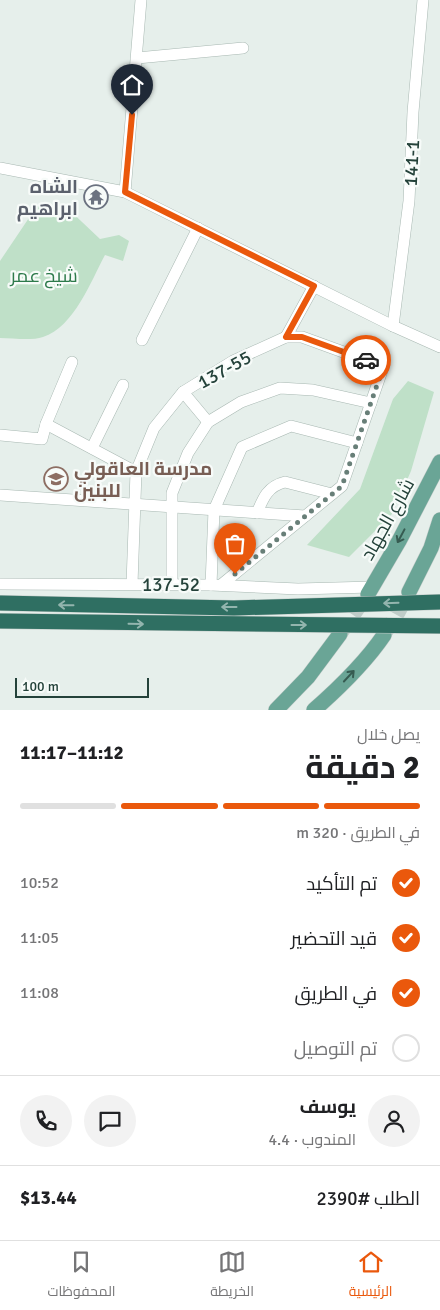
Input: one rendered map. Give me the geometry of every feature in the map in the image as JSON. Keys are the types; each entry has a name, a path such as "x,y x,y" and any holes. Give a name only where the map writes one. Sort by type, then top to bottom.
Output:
{"highway":[{"path":"0,603 234,608 440,602"},
{"path":"0,622 440,626"}],"main road":[{"name":"شارع الجهاد","path":"370,590 440,462"},
{"path":"417,505 421,513 428,518 440,514"},
{"path":"409,592 431,548 440,520"},
{"path":"276,710 308,677 340,634"},
{"path":"314,710 332,694 384,636"}],"street":[{"path":"125,192 138,58 141,0"},
{"name":"141-1","path":"393,326 409,201 413,112 423,0"},
{"path":"138,58 243,48"},
{"path":"0,168 125,192 393,326 440,347"},
{"path":"142,340 198,228"},
{"path":"216,585 342,486 384,365 302,337 286,337 314,286"},
{"name":"137-55","path":"132,584 136,472 154,428 183,392 233,361 286,337"},
{"path":"0,435 42,438 72,362"},
{"path":"92,448 123,385"},
{"path":"172,584 172,493 188,453 208,422 242,402 280,388 313,390 371,403"},
{"path":"183,392 208,422"},
{"path":"46,424 136,472"},
{"path":"216,585 214,510 242,447 291,426 357,443"},
{"path":"257,513 264,495 281,483 285,482 332,494"},
{"path":"0,496 305,516"},
{"name":"137-52","path":"0,584 172,584 370,590"}],"green space":[{"name":"شيخ عمر","path":"63,204 100,239 119,235 129,241 123,261 105,255 73,314 54,332 33,339 0,338 0,261 37,206"},
{"path":"408,381 434,392 411,471 392,514 349,557 307,545 360,489 393,399"}],"tunnel":[{"path":"384,634 408,594"},
{"path":"340,634 367,595"}],"way so far":[{"path":"235,574 342,486 384,365 366,360"}],"place":[{"name":"الشاه ابراهيم","path":"96,197"},
{"name":"مدرسة العاقولي للبنين","path":"56,479"}],"route":[{"path":"132,115 125,192 314,286 286,337 302,337 366,360"}]}
